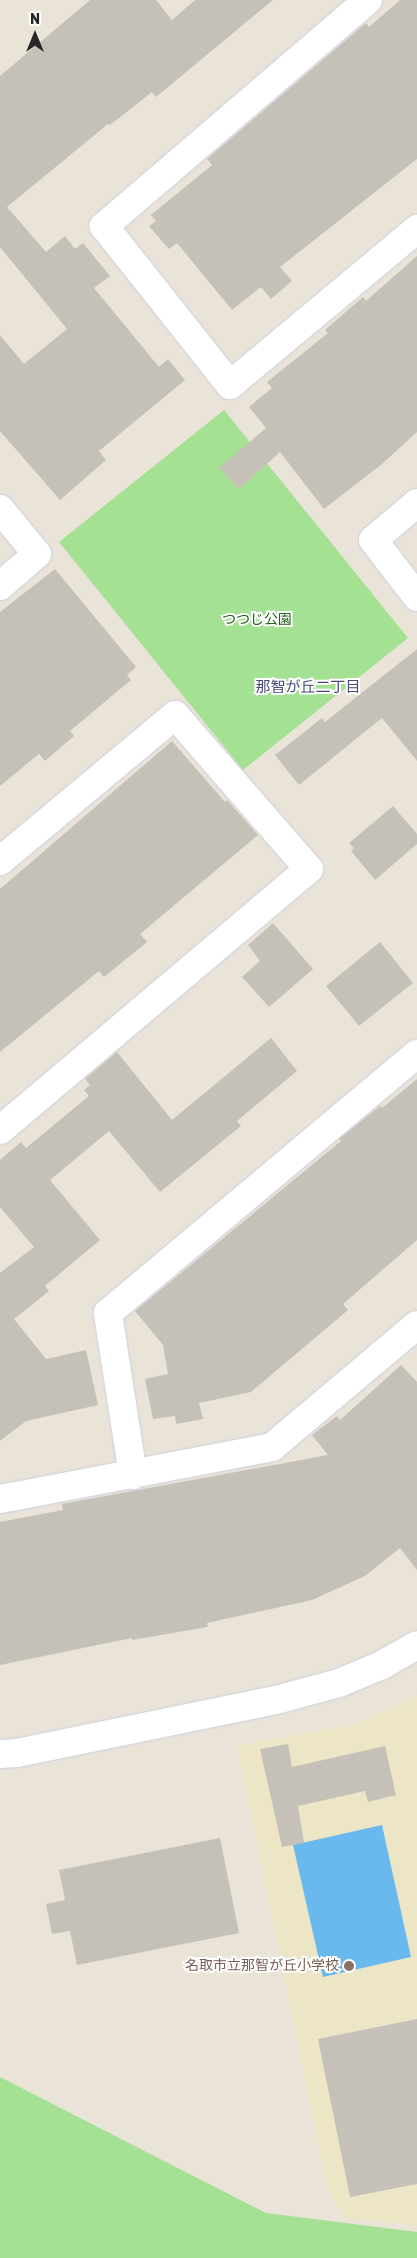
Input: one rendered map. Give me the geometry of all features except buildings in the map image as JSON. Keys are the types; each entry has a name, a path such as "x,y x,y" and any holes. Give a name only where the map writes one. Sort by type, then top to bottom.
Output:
{"street":[{"path":"352,5 104,226 230,386 417,229"},
{"path":"417,503 373,540 417,597"},
{"path":"0,509 37,554 0,586"},
{"path":"0,861 175,715 309,869 0,1130"},
{"path":"133,1475 108,1313 417,1054"},
{"path":"0,1498 133,1475 272,1446 414,1333"},
{"path":"0,1754 17,1753 276,1700 339,1683 382,1665 417,1645"}],"shaded area":[{"name":"名取市立那智が丘小学校","path":"417,1695 417,2226 344,2217 327,2187 237,1746 352,1724 402,1705"}],"green space":[{"name":"つつじ公園","path":"224,410 408,638 243,770 59,542"},
{"path":"0,2077 266,2213 417,2232 417,2258 0,2258"}],"water":[{"path":"382,1825 411,1957 323,1977 293,1845"}],"place":[{"name":"名取市立那智が丘小学校","path":"349,1966"}],"district":[{"name":"那智が丘二丁目","path":"308,688"}]}
